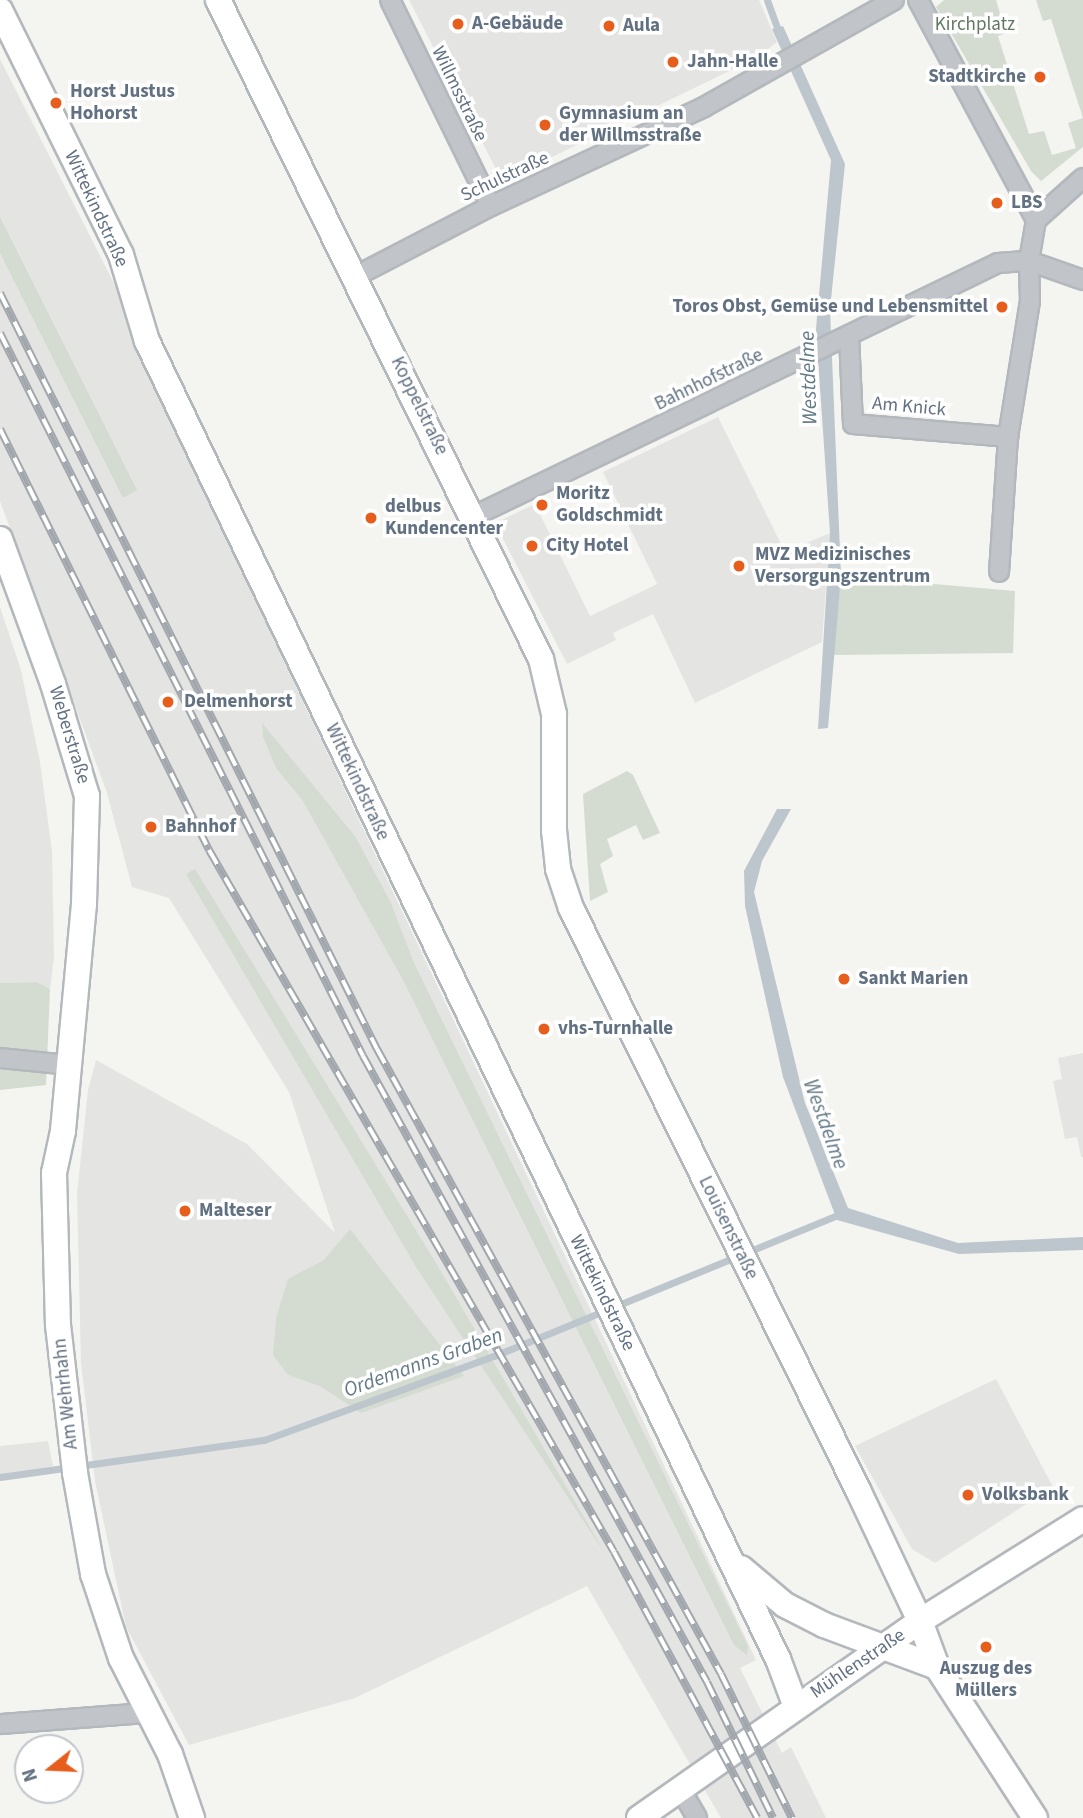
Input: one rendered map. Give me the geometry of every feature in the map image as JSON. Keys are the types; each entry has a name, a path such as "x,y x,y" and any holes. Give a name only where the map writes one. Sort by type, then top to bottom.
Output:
{"street":[{"name":"Koppelstraße","path":"218,0 356,276 541,659 554,714 554,830"},
{"name":"Willmsstraße","path":"390,0 491,206"},
{"name":"Schulstraße","path":"356,276 491,206 704,107 770,67 894,0"},
{"path":"918,0 1037,220"},
{"name":"Wittekindstraße","path":"1,14 121,255 147,341 778,1659 796,1707"},
{"path":"999,572 1009,437 1030,301 1029,261 1037,220 1083,178"},
{"name":"Bahnhofstraße","path":"472,517 998,263 1029,261 1083,280"},
{"name":"Am Knick","path":"842,339 853,424 1009,437"},
{"name":"Weberstraße","path":"0,540 44,657 87,796 88,845 69,1065"},
{"name":"Louisenstraße","path":"554,830 558,869 571,908 920,1621 937,1667 1035,1818"},
{"path":"0,1058 69,1065"},
{"name":"Am Wehrhahn","path":"69,1065 54,1173 54,1221 58,1325 75,1473 93,1574 121,1658 146,1713 170,1754 192,1818"},
{"name":"Mühlenstraße","path":"639,1818 920,1621 1083,1518"},
{"name":"Wittekindstraße","path":"725,1548 755,1583 785,1605 882,1648 937,1667"},
{"path":"0,1724 146,1713"},
{"path":"681,1790 697,1818"}],"shaded area":[{"name":"Gymnasium an der Willmsstraße","path":"409,0 759,0 777,42 756,58 513,176 496,169"},
{"path":"783,26 845,164 830,309 841,576 828,728 818,729 830,533 816,329 831,160 772,29"},
{"path":"0,59 120,295 169,418 756,1660 740,1668 782,1753 791,1747 826,1818 721,1818 587,1586 355,1698 189,1745 126,1627 95,1481 81,1363 77,1194 88,1090 96,1060 247,1144 335,1233 289,1092 169,898 132,887 107,793 0,501"},
{"name":"MVZ Medizinisches Versorgungszentrum","path":"718,417 785,552 830,533 822,642 695,703 653,614 613,633 616,640 567,664 495,523 535,504 590,616 643,591 657,584 603,472"},
{"path":"0,607 21,670 40,762 52,851 54,957 50,989 37,982 0,983"},
{"path":"777,809 791,809 762,861 754,892 805,1103 848,1208 958,1243 1083,1237 1083,1250 959,1254 837,1220 783,1077 745,906 744,871"},
{"path":"1083,1053 1081,1157 1077,1137 1065,1139 1053,1081 1062,1079 1058,1058"},
{"path":"996,1379 1053,1487 935,1563 912,1549 855,1446"},
{"path":"48,1441 53,1466 0,1477 0,1446"}],"green space":[{"name":"Kirchplatz","path":"944,0 996,0 1006,33 998,36 1029,134 1044,131 1052,155 1076,148 1068,123 1083,118 1083,147 1041,181 1031,171 936,7"},
{"path":"1036,0 1083,0 1083,118 1051,19 1043,21"},
{"path":"0,217 137,490 123,498 0,253"},
{"path":"841,576 1015,591 1013,653 833,655"},
{"path":"262,723 355,836 390,901 414,963 748,1646 747,1655 734,1645 404,982 303,801 276,768 263,737"},
{"path":"627,771 633,775 660,833 643,840 636,825 607,839 613,856 600,864 608,892 590,901 583,794"},
{"path":"195,869 439,1268 606,1555 416,1267 186,874"},
{"path":"37,982 50,989 46,1085 0,1090 0,983"},
{"path":"350,1229 464,1376 361,1413 320,1386 288,1375 273,1355 276,1318 288,1279 324,1260"}],"waterway":[{"name":"Westdelme","path":"767,0 780,36"},
{"name":"Ordemanns Graben","path":"0,1477 264,1440 494,1356 840,1214"}],"railway":[{"path":"0,293 377,1049 721,1674 792,1818"},
{"path":"0,333 363,1056 707,1682 773,1818"},
{"path":"0,429 209,850 614,1552 757,1818"}],"place":[{"name":"A-Gebäude","path":"458,24"},
{"name":"Aula","path":"609,26"},
{"name":"Jahn-Halle","path":"673,62"},
{"name":"Stadtkirche","path":"1040,77"},
{"name":"Horst Justus Hohorst","path":"56,103"},
{"name":"Gymnasium an der Willmsstraße","path":"545,125"},
{"name":"LBS","path":"997,203"},
{"name":"Toros Obst, Gemüse und Lebensmittel","path":"1002,307"},
{"name":"Moritz Goldschmidt","path":"542,505"},
{"name":"delbus Kundencenter","path":"371,518"},
{"name":"City Hotel","path":"532,546"},
{"name":"MVZ Medizinisches Versorgungszentrum","path":"739,566"},
{"name":"Delmenhorst","path":"168,702"},
{"name":"Bahnhof","path":"151,827"},
{"name":"Sankt Marien","path":"844,979"},
{"name":"vhs-Turnhalle","path":"544,1029"},
{"name":"Malteser","path":"185,1211"},
{"name":"Volksbank","path":"968,1495"},
{"name":"Auszug des Müllers","path":"986,1647"}]}
